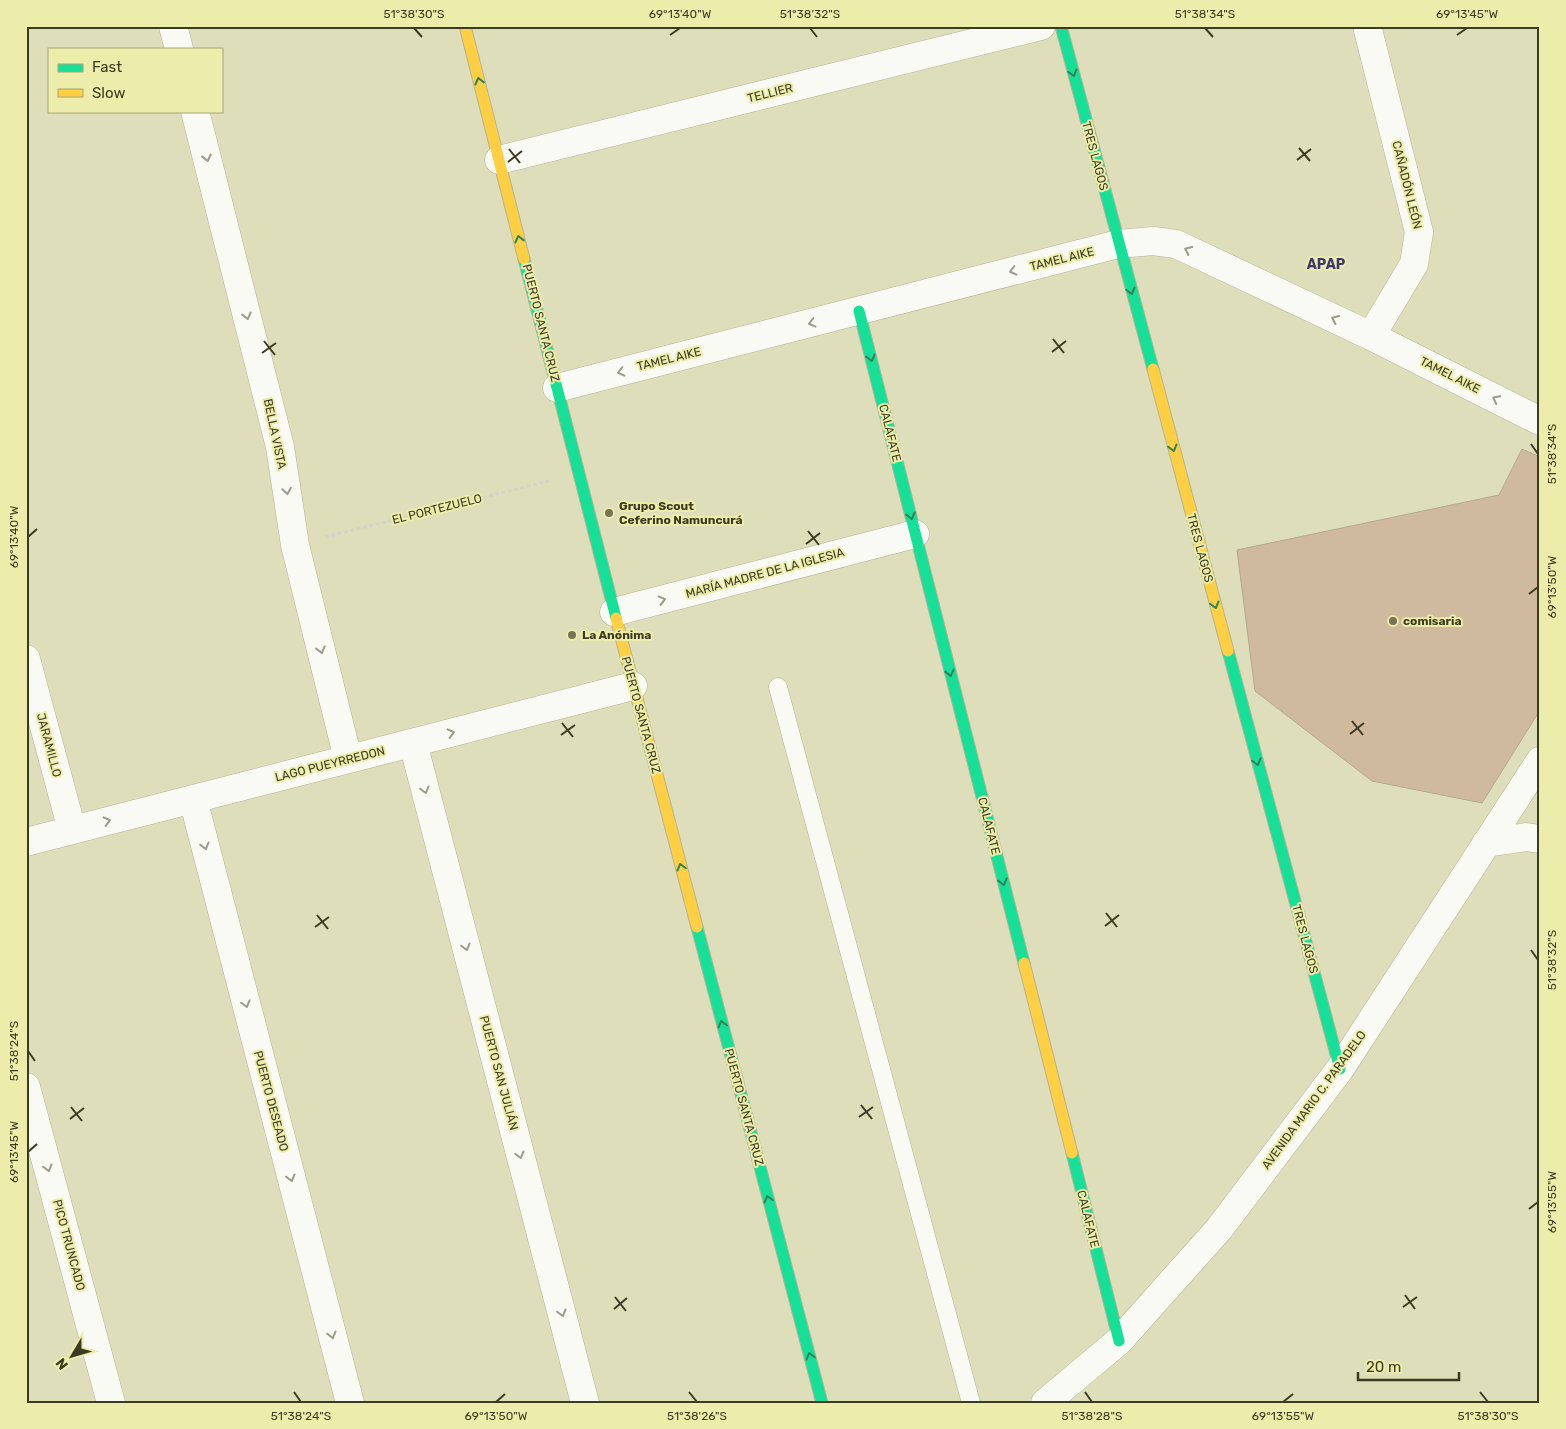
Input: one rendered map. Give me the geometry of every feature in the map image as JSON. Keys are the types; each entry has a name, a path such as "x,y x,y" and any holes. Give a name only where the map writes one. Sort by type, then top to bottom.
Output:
{"street":[{"path":"173,26 179,48"},
{"name":"PUERTO SANTA CRUZ","path":"465,26 633,686 822,1403"},
{"name":"TELLIER","path":"499,160 1041,26"},
{"name":"TRES LAGOS","path":"1061,26 1340,1069"},
{"name":"CAÑADÓN LEÓN","path":"1367,26 1419,232 1414,264 1371,336"},
{"name":"BELLA VISTA","path":"194,112 280,447 295,545 348,759"},
{"name":"TAMEL AIKE","path":"557,388 1118,244 1153,241 1176,244 1371,336 1540,421"},
{"name":"CALAFATE","path":"860,311 1119,1340"},
{"name":"MARÍA MADRE DE LA IGLESIA","path":"614,612 915,534"},
{"name":"JARAMILLO","path":"26,659 72,830"},
{"name":"LAGO PUEYRREDON","path":"26,842 633,686"},
{"name":"PUERTO SAN JULIÁN","path":"413,743 585,1403"},
{"name":"AVENIDA MARIO C. PARADELO","path":"1045,1403 1119,1340 1219,1229 1340,1069 1540,761"},
{"name":"PUERTO DESEADO","path":"192,799 350,1403"},
{"path":"1486,843 1526,837 1540,839"},
{"name":"PICO TRUNCADO","path":"26,1087 111,1403"}],"lane":[{"path":"778,687 972,1403"}],"path":[{"name":"EL PORTEZUELO","path":"295,545 579,473"}],"building":[{"name":"comisaria","path":"1522,449 1540,457 1540,710 1482,803 1372,781 1255,691 1237,550 1499,495"}],"traffic: fast":[{"path":"1061,26 1153,369"},
{"path":"524,259 616,618"},
{"path":"859,311 1024,963"},
{"path":"1228,651 1340,1069"},
{"path":"697,927 822,1403"},
{"path":"1072,1153 1119,1341"}],"traffic: slow":[{"path":"465,26 524,259"},
{"path":"1153,369 1228,651"},
{"path":"616,618 697,927"},
{"path":"1024,963 1072,1153"}],"place":[{"name":"Grupo Scout Ceferino Namuncurá","path":"609,513"},
{"name":"comisaria","path":"1393,621"},
{"name":"La Anónima","path":"572,635"}],"district":[{"name":"APAP","path":"1326,264"}]}
